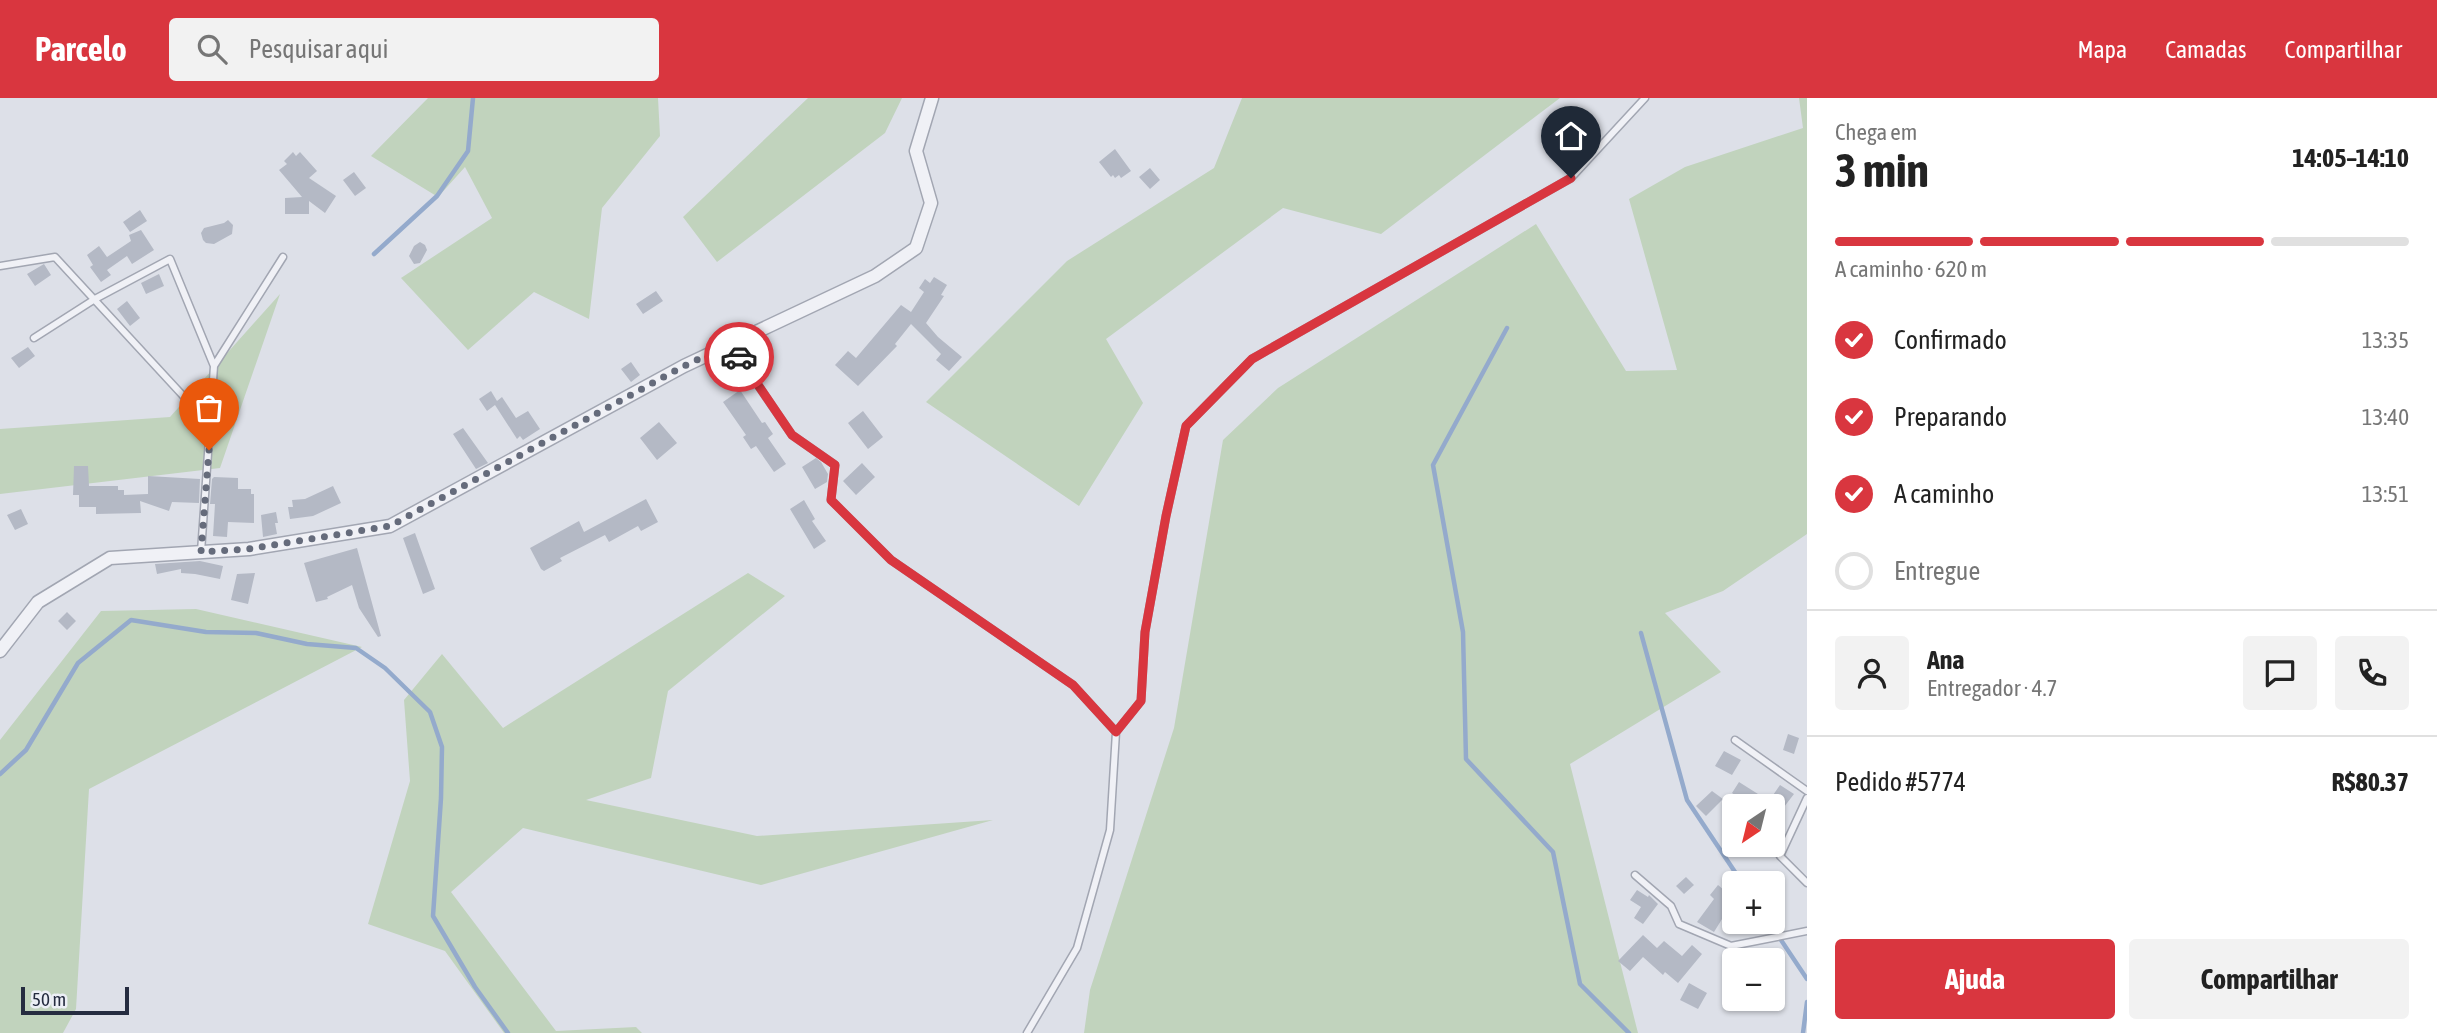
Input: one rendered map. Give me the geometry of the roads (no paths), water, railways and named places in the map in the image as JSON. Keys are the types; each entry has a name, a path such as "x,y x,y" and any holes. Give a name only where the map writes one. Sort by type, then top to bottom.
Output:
{"street":[{"path":"0,650 38,602 110,558 249,549 390,526 684,366 875,276 916,247 931,203 916,151 932,98"}],"lane":[{"path":"1027,1033 1077,948 1110,830 1116,732 1141,701 1145,632 1186,426 1252,359 1571,178 1644,98"},
{"path":"0,266 55,257 211,425"},
{"path":"214,366 283,257"},
{"path":"34,338 95,299 170,259 214,366 201,552"},
{"path":"730,344 792,435 835,465 831,500 891,560 1073,685 1116,732"},
{"path":"1735,740 1807,792"},
{"path":"1807,798 1780,856 1807,883"},
{"path":"1635,875 1671,906 1679,924 1731,946 1807,931"}],"waterway":[{"path":"374,254 437,196 468,151 473,98"},
{"path":"1507,328 1433,465 1463,632 1466,759 1553,852 1580,984 1629,1033"},
{"path":"0,774 26,750 78,663 131,620 206,632 256,633 307,644 356,648 385,668 430,712 442,747 433,916 475,987 508,1033"},
{"path":"1641,633 1687,800 1734,871"},
{"path":"1777,934 1807,979"},
{"path":"1803,1033 1807,1002"}]}
